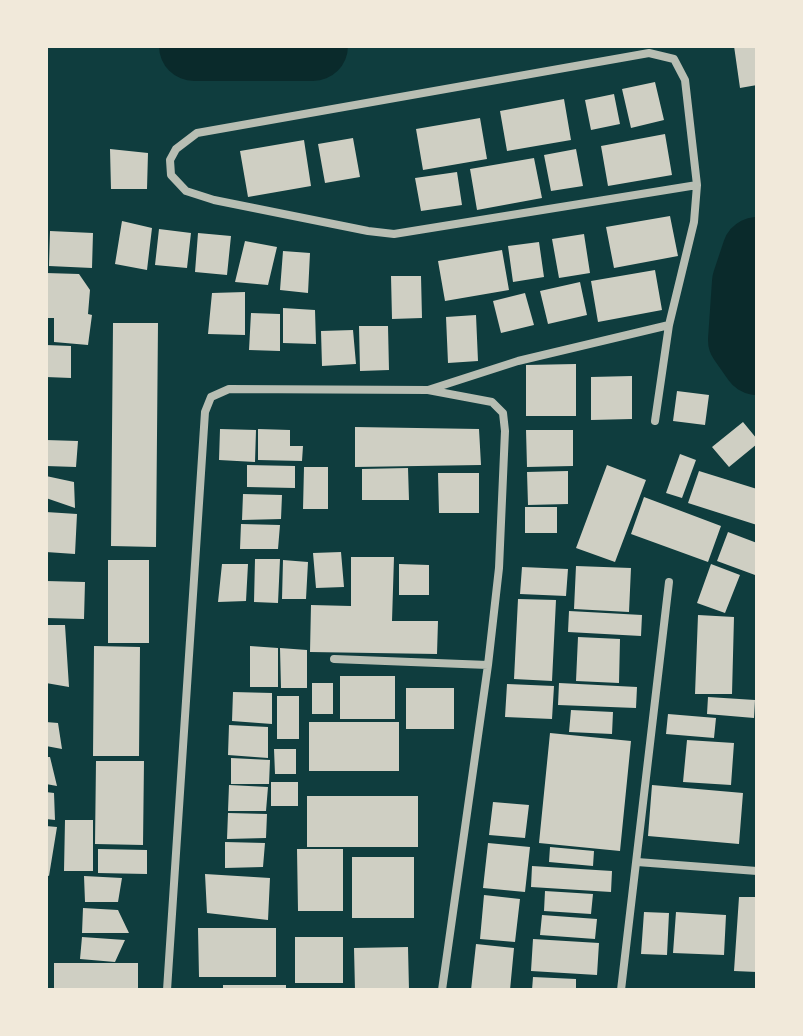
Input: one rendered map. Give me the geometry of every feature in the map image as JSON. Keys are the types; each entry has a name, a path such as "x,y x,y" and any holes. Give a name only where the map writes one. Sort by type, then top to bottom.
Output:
{"street":[{"path":"655,421 669,325 694,222 697,185 685,80 674,59 649,53 197,133 176,149 170,160 171,175 186,191 214,200 394,234 697,185"},
{"path":"428,390 518,361 669,325"},
{"path":"167,990 205,412 211,397 229,389 428,390 492,402 503,413 505,431 499,568 442,990"},
{"path":"621,990 669,582"},
{"path":"334,659 488,665"},
{"path":"637,862 757,871"}],"building":[{"path":"734,46 757,46 757,85 740,88"},
{"path":"655,82 664,120 631,128 622,89"},
{"path":"614,94 620,124 591,130 585,100"},
{"path":"564,99 571,140 507,151 500,111"},
{"path":"480,118 487,159 423,170 416,129"},
{"path":"665,134 672,175 608,186 601,146"},
{"path":"353,138 360,177 325,183 318,144"},
{"path":"304,140 311,186 248,197 240,151"},
{"path":"110,149 148,153 147,189 111,189"},
{"path":"576,149 583,186 551,191 544,155"},
{"path":"534,158 542,198 477,210 470,169"},
{"path":"457,172 462,205 421,211 415,178"},
{"path":"670,216 678,256 614,268 606,227"},
{"path":"122,221 152,228 147,270 115,264"},
{"path":"159,229 191,233 187,268 155,265"},
{"path":"50,231 93,233 92,268 49,266"},
{"path":"198,233 231,236 227,275 195,272"},
{"path":"584,234 590,273 559,278 552,239"},
{"path":"245,241 277,247 268,285 235,282"},
{"path":"539,242 544,277 513,282 508,246"},
{"path":"502,250 509,290 445,301 438,261"},
{"path":"283,251 310,253 308,293 280,290"},
{"path":"655,270 662,310 598,322 591,281"},
{"path":"46,273 79,274 90,290 88,314 92,315 88,345 54,342 54,318 46,318"},
{"path":"391,276 421,276 422,318 392,319"},
{"path":"580,282 587,315 548,324 540,291"},
{"path":"245,292 245,335 208,334 212,293"},
{"path":"525,293 534,325 501,333 493,301"},
{"path":"283,308 315,310 316,344 283,343"},
{"path":"251,313 280,314 280,351 249,350"},
{"path":"476,315 478,361 448,363 446,317"},
{"path":"113,323 158,323 156,547 111,546"},
{"path":"359,326 388,326 389,370 360,371"},
{"path":"353,330 356,364 322,366 321,331"},
{"path":"46,345 71,346 71,378 46,377"},
{"path":"576,364 576,416 526,416 526,365"},
{"path":"632,376 632,419 591,420 591,377"},
{"path":"677,391 709,395 705,425 673,421"},
{"path":"743,422 757,439 757,444 729,467 712,447"},
{"path":"355,427 479,429 481,465 355,467"},
{"path":"220,429 256,430 255,462 219,460"},
{"path":"258,429 290,430 290,446 303,446 302,461 258,460"},
{"path":"526,430 573,430 573,466 527,467"},
{"path":"46,440 78,441 76,467 46,466"},
{"path":"680,454 696,460 682,498 666,493"},
{"path":"247,465 295,466 295,488 247,487"},
{"path":"607,465 646,480 615,562 576,548"},
{"path":"304,467 328,467 328,509 303,509"},
{"path":"408,468 409,500 362,500 362,469"},
{"path":"568,471 568,504 528,505 527,472"},
{"path":"699,471 757,489 757,525 688,503"},
{"path":"438,473 479,473 479,513 439,513"},
{"path":"46,476 74,482 75,508 46,498"},
{"path":"243,494 282,495 281,519 242,520"},
{"path":"644,497 721,526 708,562 631,534"},
{"path":"525,507 557,507 557,533 525,533"},
{"path":"46,512 77,514 75,554 46,552"},
{"path":"241,524 280,525 278,549 240,549"},
{"path":"728,532 757,543 755,575 717,561"},
{"path":"341,552 344,587 316,588 313,553"},
{"path":"351,557 394,557 392,621 438,621 437,654 310,652 311,605 351,606"},
{"path":"255,559 280,559 278,603 254,602"},
{"path":"108,560 149,560 149,643 108,643"},
{"path":"283,560 308,562 306,599 282,599"},
{"path":"222,564 248,564 246,601 218,602"},
{"path":"399,564 429,565 429,595 399,595"},
{"path":"711,564 740,575 725,613 697,603"},
{"path":"576,566 631,568 629,612 574,609"},
{"path":"522,567 568,569 566,596 520,594"},
{"path":"46,581 85,582 84,619 46,618"},
{"path":"518,599 556,600 552,681 514,679"},
{"path":"569,611 642,615 641,636 568,632"},
{"path":"698,615 734,617 732,694 695,694"},
{"path":"46,625 65,625 69,687 46,683"},
{"path":"578,637 620,639 619,683 576,681"},
{"path":"94,646 140,647 139,756 93,756"},
{"path":"250,646 278,648 278,687 250,687"},
{"path":"280,648 307,650 307,688 281,688"},
{"path":"340,676 395,676 395,719 340,719"},
{"path":"312,683 333,683 333,714 312,714"},
{"path":"559,683 637,687 636,708 558,705"},
{"path":"507,684 554,686 552,719 505,717"},
{"path":"406,688 454,688 454,729 406,729"},
{"path":"233,692 272,693 272,724 232,721"},
{"path":"277,696 299,696 299,739 277,739"},
{"path":"708,697 755,700 754,718 707,714"},
{"path":"571,710 613,712 612,734 569,732"},
{"path":"668,714 716,718 714,738 666,734"},
{"path":"46,722 58,723 62,749 46,746"},
{"path":"309,722 399,722 399,771 309,771"},
{"path":"229,725 268,727 268,758 228,755"},
{"path":"550,733 631,741 620,851 539,843"},
{"path":"687,740 734,743 731,785 683,782"},
{"path":"274,749 296,749 296,774 275,774"},
{"path":"46,757 50,757 57,786 46,784"},
{"path":"231,758 270,760 269,784 231,784"},
{"path":"96,761 144,761 143,845 95,844"},
{"path":"271,782 298,782 298,806 271,806"},
{"path":"229,785 268,787 266,811 228,811"},
{"path":"652,785 743,793 739,844 648,836"},
{"path":"46,792 54,793 55,820 46,819"},
{"path":"307,796 418,796 418,847 307,847"},
{"path":"493,802 529,805 525,838 489,835"},
{"path":"228,813 267,814 266,838 227,839"},
{"path":"65,820 93,820 93,871 64,871"},
{"path":"46,826 57,827 49,876 46,875"},
{"path":"225,842 265,843 263,867 225,868"},
{"path":"488,843 530,847 525,892 483,888"},
{"path":"550,847 594,851 593,866 549,862"},
{"path":"98,849 147,850 147,874 98,873"},
{"path":"297,849 343,849 343,911 298,911"},
{"path":"352,857 414,857 414,918 352,918"},
{"path":"532,866 612,871 611,892 531,887"},
{"path":"205,874 270,878 268,920 207,913"},
{"path":"84,876 122,878 118,902 85,902"},
{"path":"545,891 593,894 591,914 544,911"},
{"path":"484,895 520,899 515,942 480,939"},
{"path":"739,897 757,897 757,972 734,971"},
{"path":"83,908 118,910 129,933 82,933"},
{"path":"644,912 669,913 667,955 641,954"},
{"path":"676,912 726,915 724,955 673,953"},
{"path":"542,915 597,919 595,939 540,935"},
{"path":"198,928 276,928 276,977 199,977"},
{"path":"82,937 125,940 115,962 80,959"},
{"path":"295,937 343,937 343,983 295,983"},
{"path":"533,939 599,943 597,975 531,971"},
{"path":"476,944 514,948 510,990 471,990"},
{"path":"408,947 409,990 355,990 354,948"},
{"path":"54,963 138,963 138,990 54,990"},
{"path":"533,977 576,979 576,990 532,990"},
{"path":"223,985 286,985 286,990 223,990"}],"waterway":[{"path":"194,46 313,46"},
{"path":"757,252 747,282 743,340 757,360"}]}
